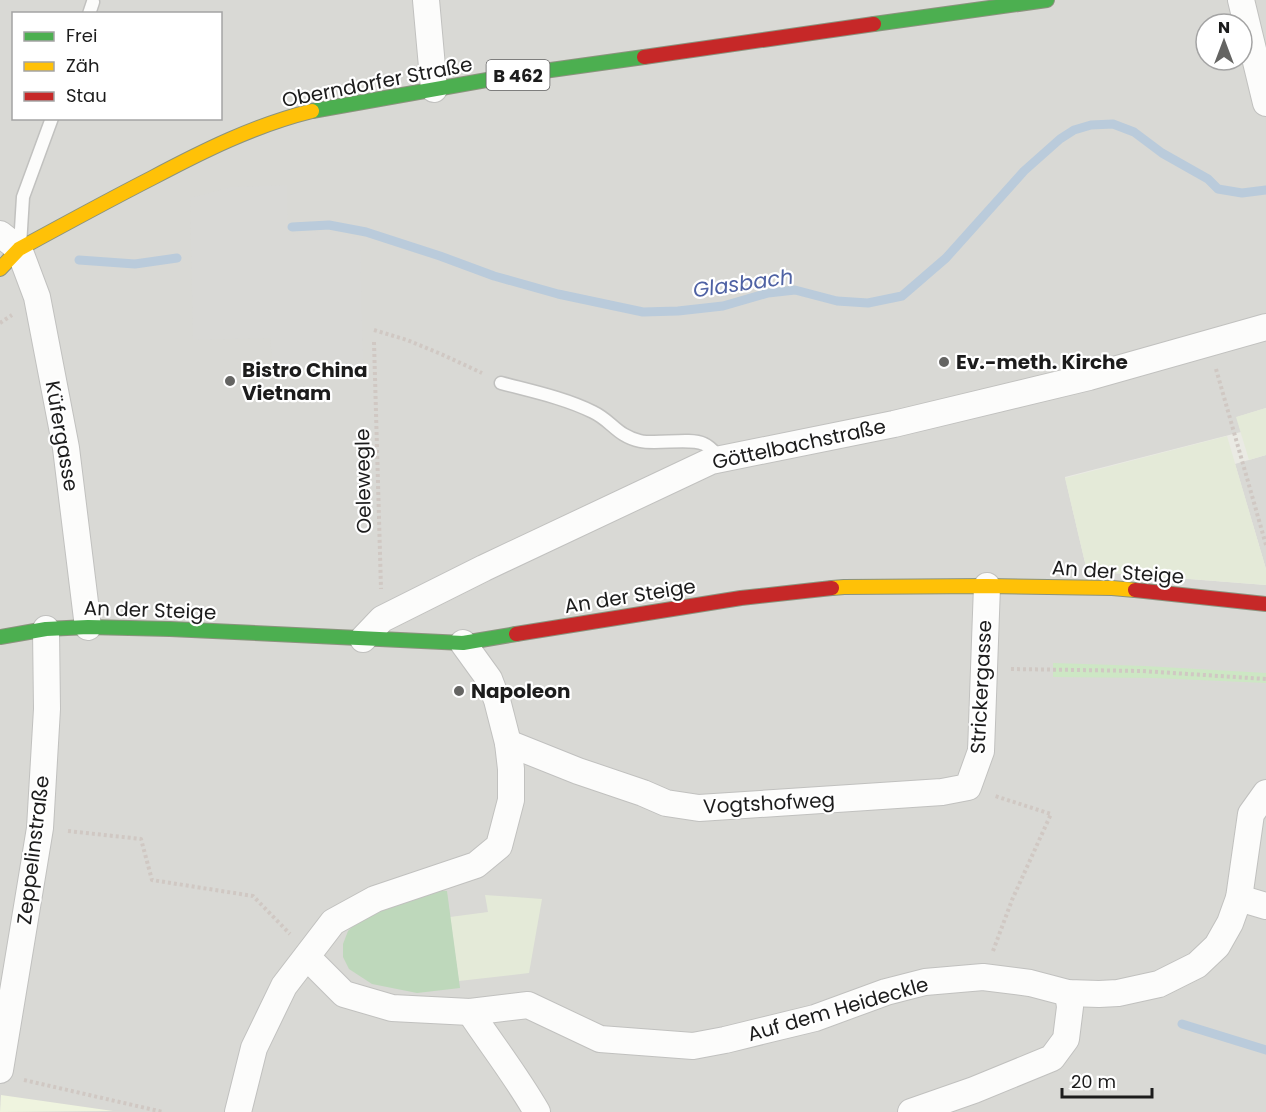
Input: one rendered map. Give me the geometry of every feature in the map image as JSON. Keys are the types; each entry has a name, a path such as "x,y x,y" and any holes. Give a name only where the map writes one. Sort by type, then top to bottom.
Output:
{"street":[{"path":"426,0 434,89"},
{"name":"Oberndorfer Straße","path":"0,269 6,246 197,154 255,128 287,117 323,108 515,75 1047,0"},
{"path":"1241,0 1266,103"},
{"name":"Küfergasse","path":"6,246 37,297 66,448 88,627"},
{"name":"Göttelbachstraße","path":"363,639 382,619 484,568 711,461 928,416 1089,377 1266,327"},
{"name":"An der Steige","path":"0,637 46,629 88,627 463,643 741,598 844,586 1112,588 1266,604"},
{"name":"Strickergasse","path":"968,787 981,751 987,586"},
{"name":"Zeppelinstraße","path":"0,1070 40,828 47,709 46,629"},
{"path":"238,1112 254,1048 284,986 333,922 375,899 476,865 499,846 512,800 512,769 508,743 489,679 463,643"},
{"name":"Vogtshofweg","path":"508,743 666,803 699,808 942,792 968,787"},
{"name":"Auf dem Heideckle","path":"308,955 344,994 392,1008 470,1012 528,1005 600,1039 693,1046 815,1018 886,992 925,982 983,977 1030,984 1068,993 1118,993 1160,984 1197,965 1217,946 1230,923 1239,898 1251,813 1266,793"},
{"path":"1239,898 1266,906"},
{"path":"911,1112 974,1090 1052,1058 1066,1039 1070,1007 1068,993"},
{"path":"470,1012 522,1086 537,1112"}],"lane":[{"path":"6,246 51,120"},
{"path":"501,383 572,403 595,412 627,438 643,442 703,443 721,459"}],"path":[{"path":"0,323 37,297"},
{"path":"374,330 441,354 501,383"},
{"name":"Oelewegle","path":"374,342 382,619"},
{"path":"1209,344 1266,545"},
{"path":"984,669 1142,671 1266,679"},
{"path":"968,787 1051,814 1012,900 983,977"},
{"path":"40,828 141,839 152,880 253,896 308,955"},
{"path":"23,1080 163,1112"}],"shaded area":[{"path":"0,0 1266,0 1266,408 1237,417 1241,432 1065,477 1087,571 1266,585 1266,1112 0,1112"},
{"path":"287,185 288,235 325,230 360,238 363,368 273,370 270,338 193,340 190,198 232,187"},
{"path":"1266,408 1266,455 1249,460 1236,417"},
{"path":"1227,436 1266,569 1266,585 1087,571 1065,478"},
{"path":"1266,455 1266,569 1235,464"},
{"path":"431,890 447,891 460,988 417,993 372,984 349,969 343,957 343,944 348,931 359,920"},
{"path":"485,895 542,899 529,973 459,981 450,917 488,912"},
{"path":"1,1095 113,1111 0,1112"}],"green space":[{"path":"1053,663 1266,673 1266,683 1154,678 1053,677"}],"waterway":[{"name":"Glasbach","path":"292,227 329,225 366,232 494,276 558,294 643,312 678,311 723,306 768,293 795,290 837,301 868,303 902,296 946,258 1024,171 1060,139 1074,130 1091,125 1113,124 1134,132 1162,153 1208,179 1218,189 1242,193 1266,190"},
{"name":"Glasbach","path":"79,260 135,264 177,258"},
{"path":"1182,1024 1266,1050"}],"traffic: fast":[{"path":"874,24 1047,0"},
{"path":"312,111 515,75 644,57"},
{"path":"0,637 46,629 88,627 463,643 516,634"}],"traffic: slow":[{"path":"0,269 19,249 190,158 250,131 312,111"},
{"path":"832,588 987,586 1135,590"}],"traffic: jam":[{"path":"644,57 874,24"},
{"path":"516,634 741,598 832,588"},
{"path":"1135,590 1266,604"}],"place":[{"name":"Ev.-meth. Kirche","path":"944,362"},
{"name":"Bistro China Vietnam","path":"230,381"},
{"name":"Napoleon","path":"459,691"}]}
